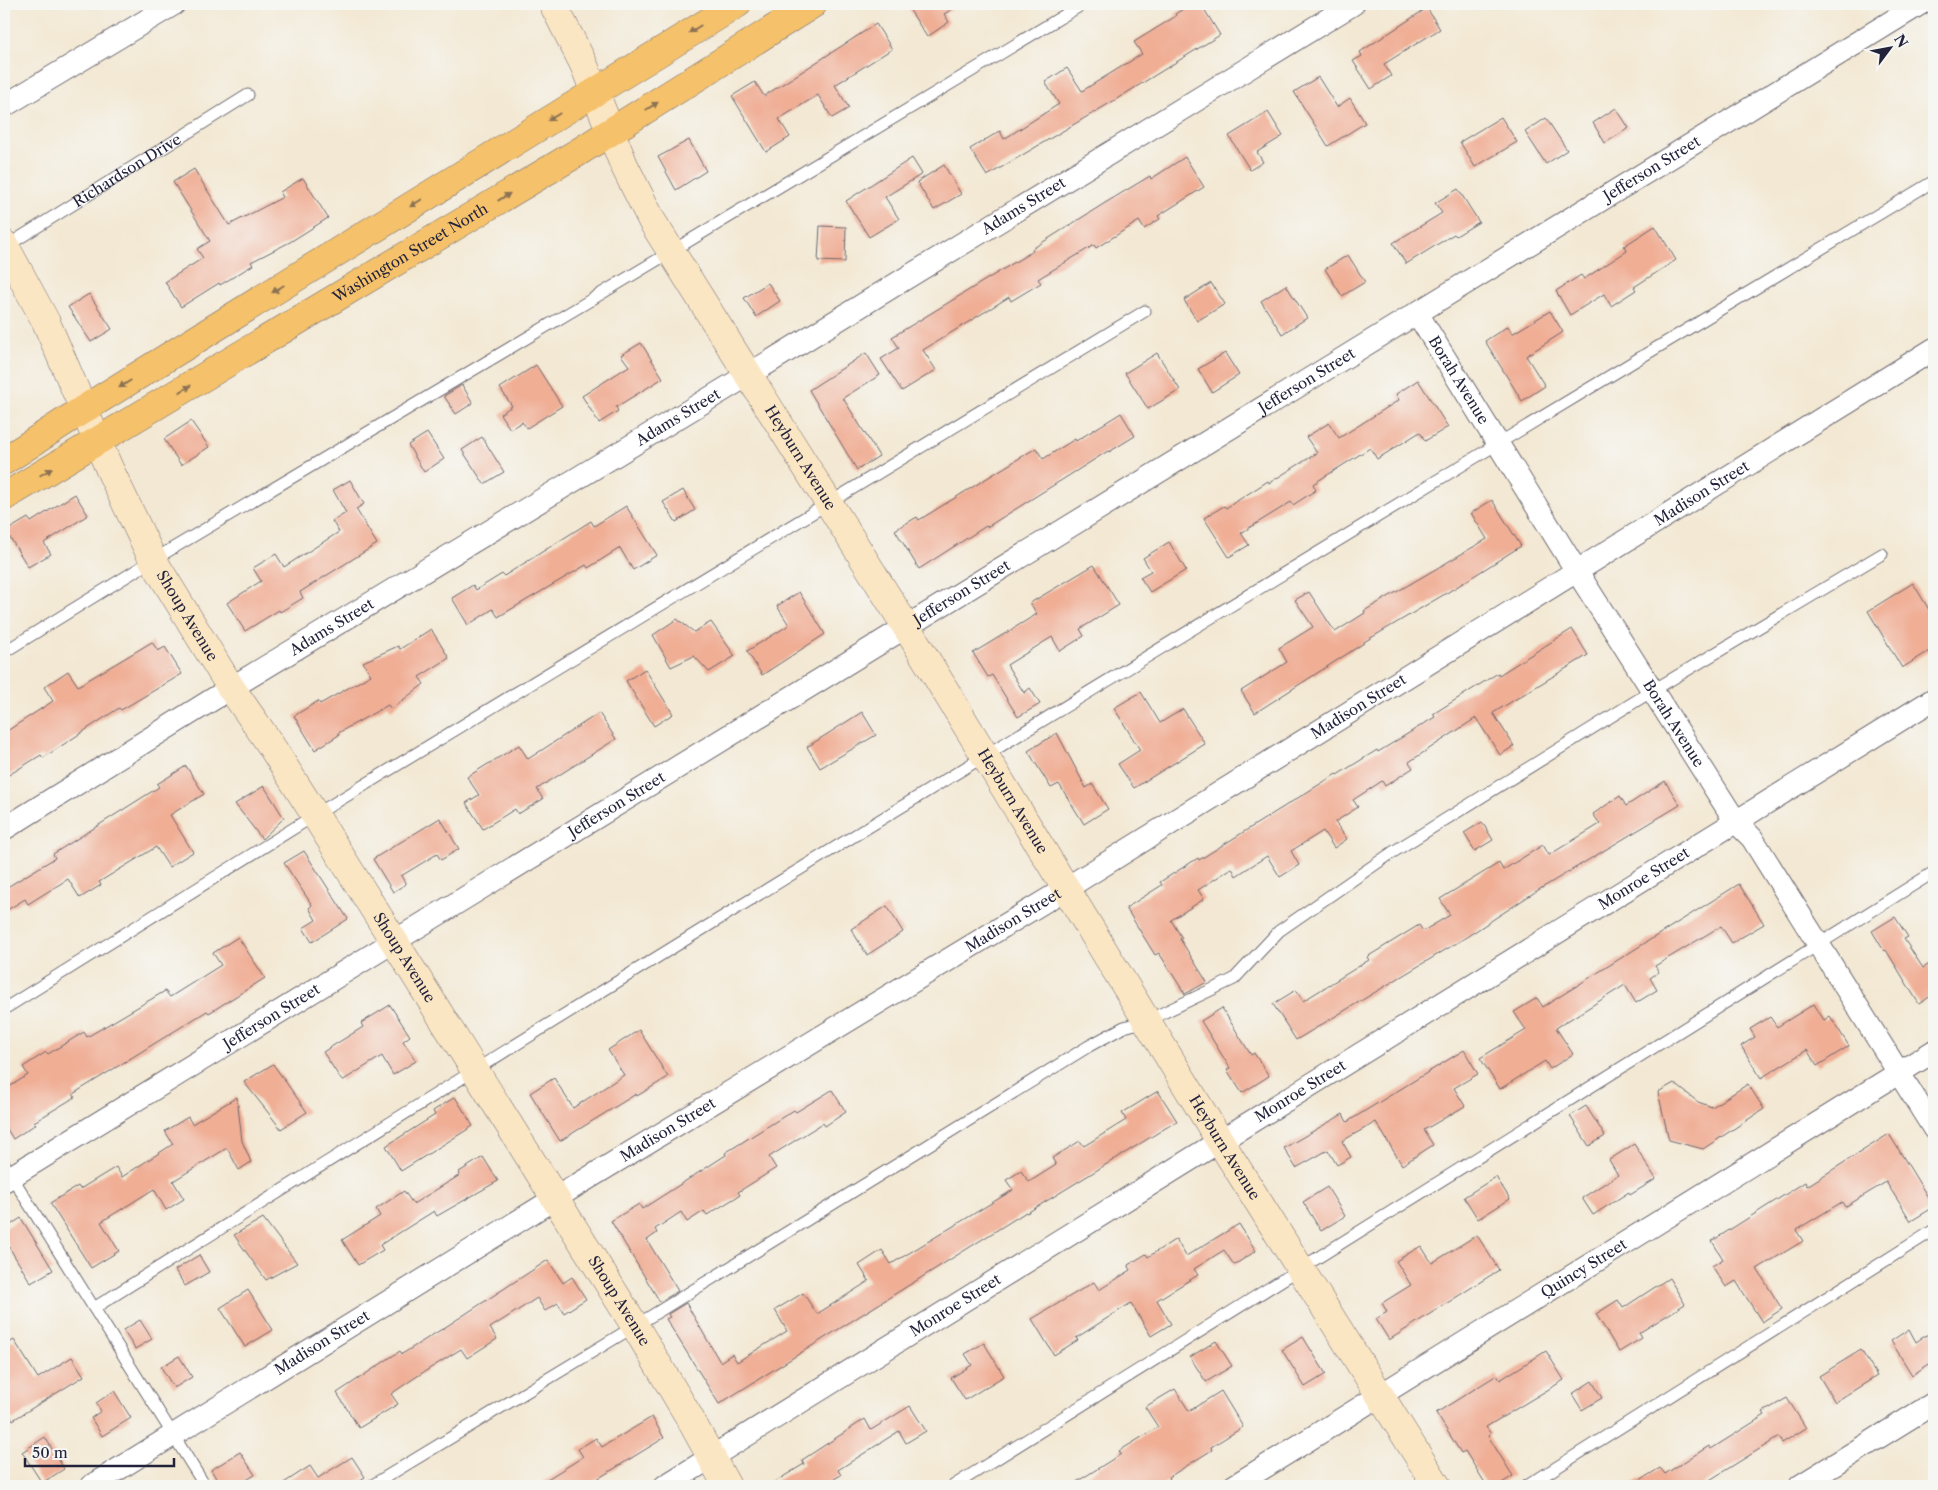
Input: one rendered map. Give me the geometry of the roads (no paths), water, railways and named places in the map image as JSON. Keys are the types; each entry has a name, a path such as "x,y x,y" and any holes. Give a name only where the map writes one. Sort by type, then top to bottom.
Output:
{"main road":[{"name":"Washington Street North","path":"4,497 91,425 603,111 813,4"},
{"name":"Washington Street North","path":"4,461 91,425 603,111 730,6"}],"street":[{"path":"4,106 174,4"},
{"name":"Heyburn Avenue","path":"553,4 569,33 628,173 652,221 907,628 1146,1021 1437,1486"},
{"name":"Adams Street","path":"4,829 231,688 748,375 1352,4"},
{"name":"Jefferson Street","path":"6,1174 394,942 1920,4"},
{"name":"Shoup Avenue","path":"4,246 46,322 153,560 231,688 268,741 315,815 635,1326 688,1415 727,1486"},
{"name":"Borah Avenue","path":"1417,313 1652,691 1736,822 1752,838 1934,1129"},
{"name":"Madison Street","path":"91,1486 554,1199 1065,888 1934,349"},
{"name":"Monroe Street","path":"666,1486 1220,1140 1934,699"},
{"name":"Quincy Street","path":"1234,1486 1900,1074 1934,1051"},
{"path":"1800,1486 1934,1403"}],"lane":[{"path":"4,652 153,560 1083,4"},
{"name":"Richardson Drive","path":"4,246 248,95"},
{"path":"94,1308 474,1069 985,756 1498,442 1934,181"},
{"path":"4,1009 315,815 1145,311"},
{"path":"371,1486 635,1326 1089,1046 1124,1027 1146,1021 1234,978 1279,931 1393,852 1652,691 1882,554"},
{"path":"953,1486 1934,872"},
{"path":"6,1174 94,1308 205,1486"},
{"path":"1527,1486 1934,1230"}]}
